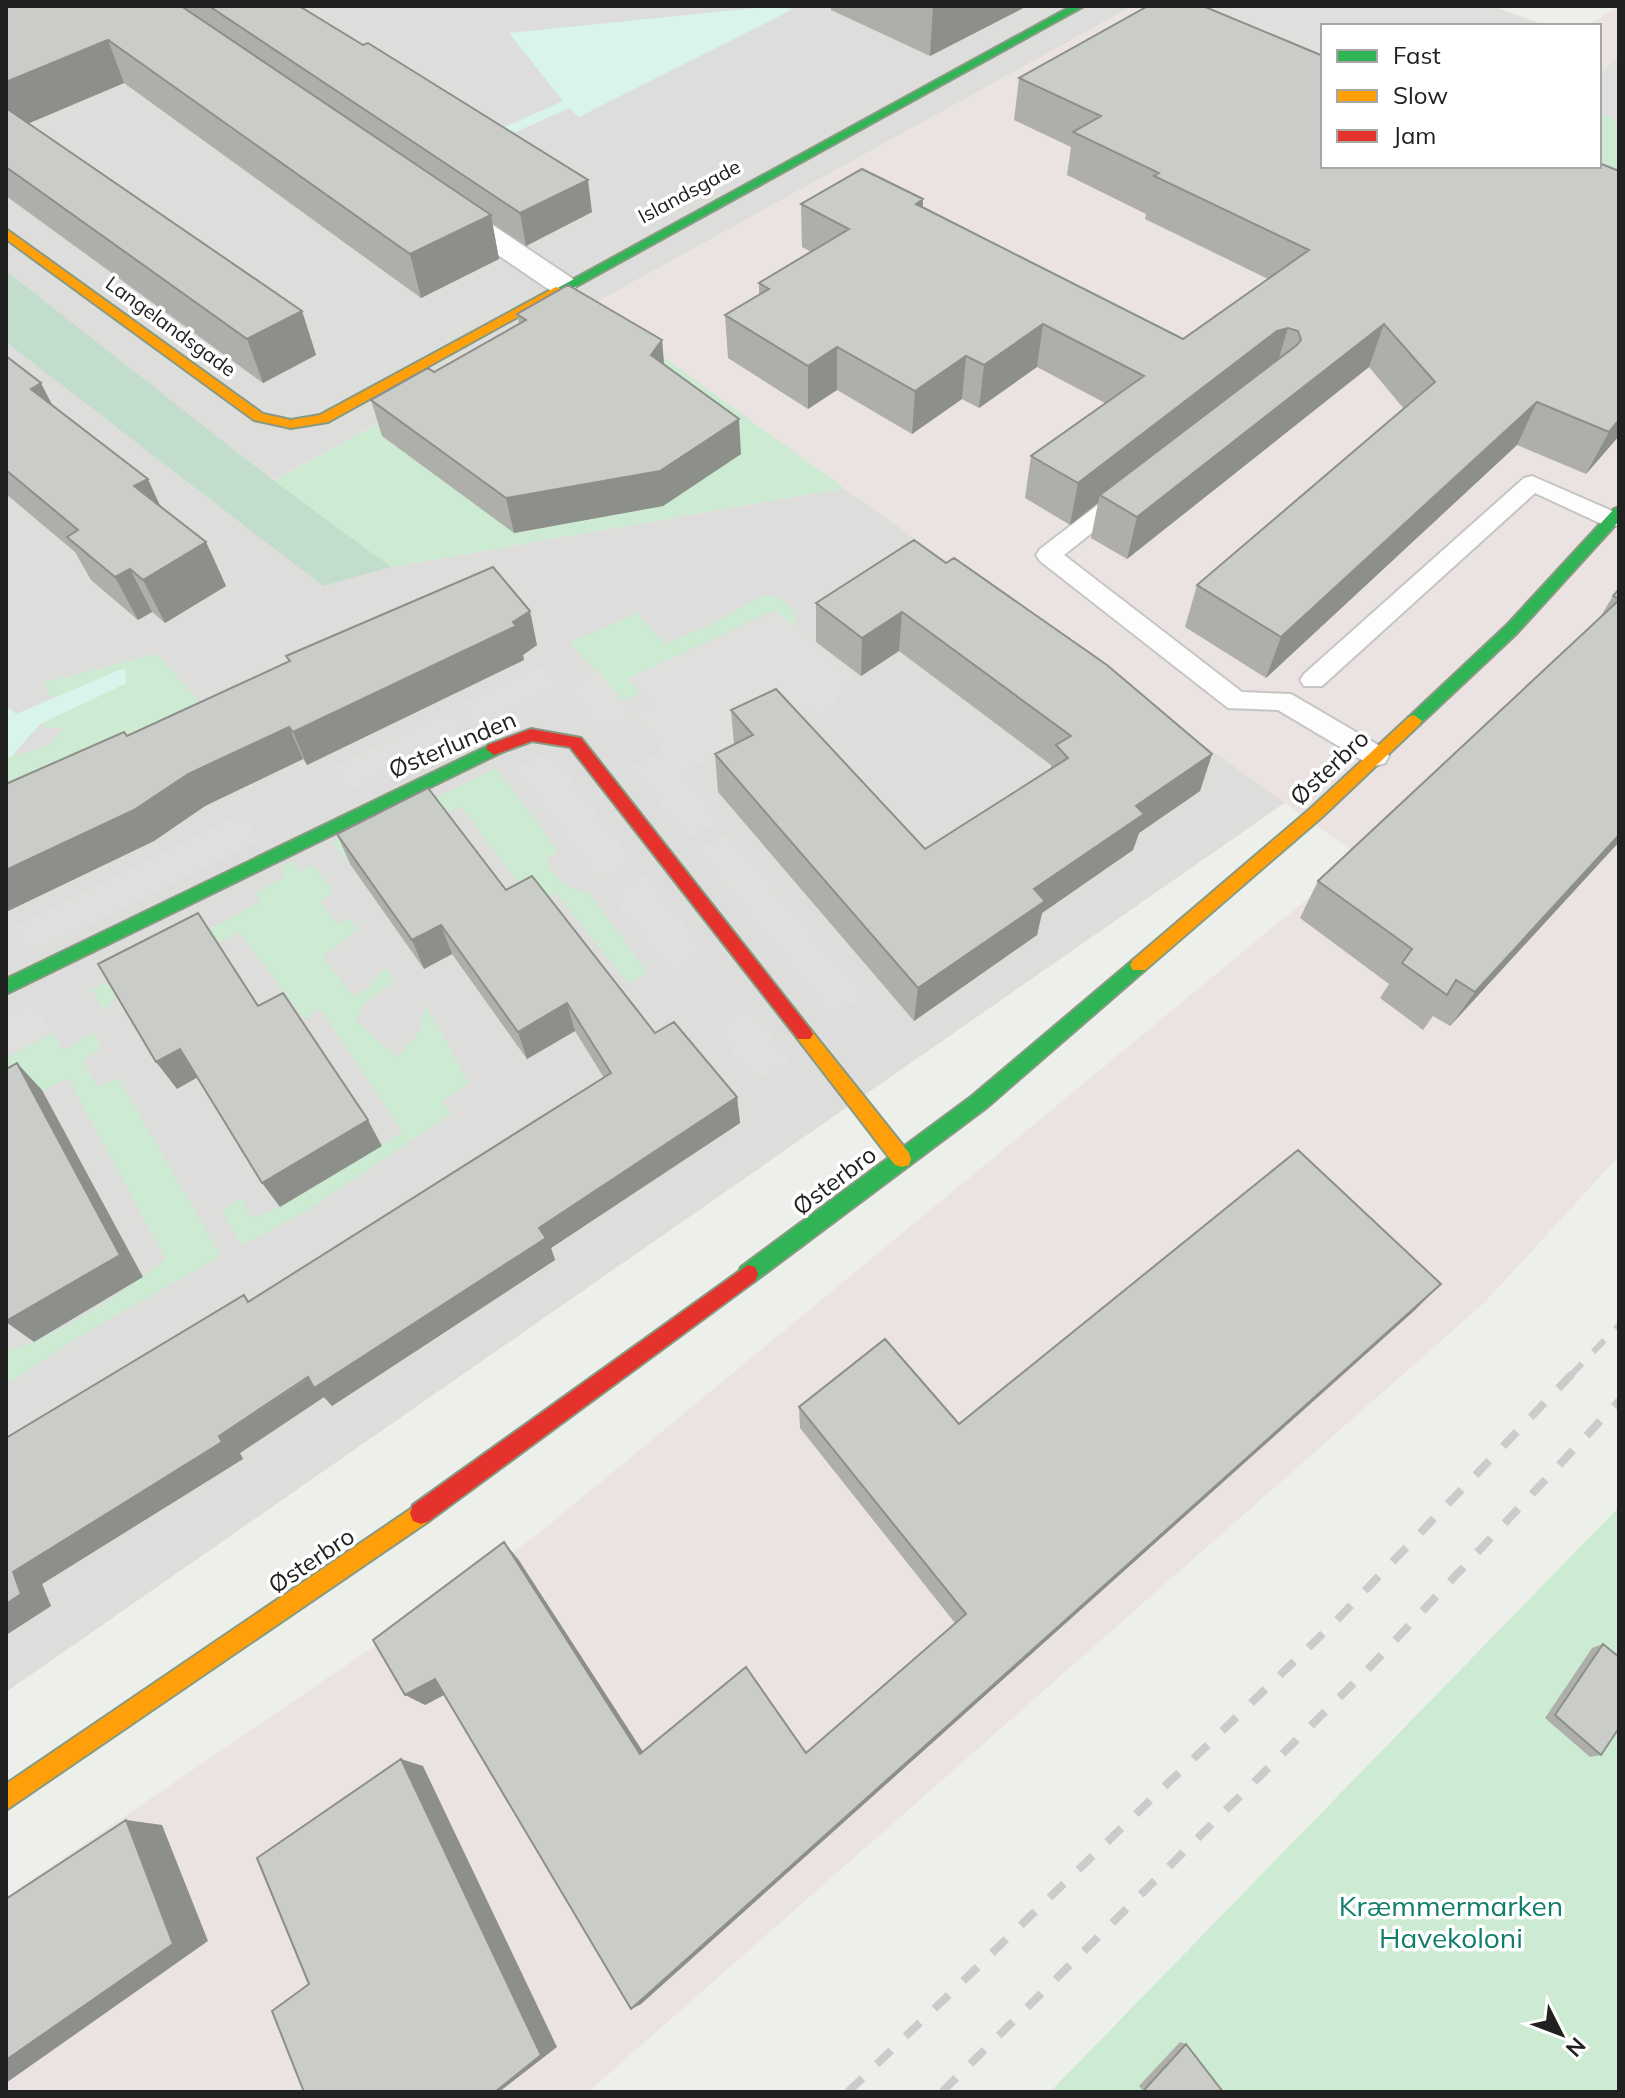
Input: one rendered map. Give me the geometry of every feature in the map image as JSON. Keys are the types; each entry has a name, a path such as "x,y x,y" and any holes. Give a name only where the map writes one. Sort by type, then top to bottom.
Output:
{"street":[{"name":"Islandsgade","path":"323,419 562,285 1079,6"},
{"path":"424,191 562,285"},
{"name":"Langelandsgade","path":"6,233 259,417 291,424 323,419"},
{"name":"Østerbro","path":"6,1798 463,1485 979,1102 1316,813 1512,629 1615,516"},
{"name":"Østerlunden","path":"6,987 485,752 531,735 575,742 902,1159"}],"lane":[{"path":"1148,477 1048,555 1237,701 1282,701 1376,756"},
{"path":"1313,680 1532,483 1615,516"}],"shaded area":[{"path":"6,6 1133,6 275,480 391,567 844,488 1286,802 6,1692"},
{"path":"776,6 793,9 579,117 569,108 445,164 435,158 563,101 509,33"},
{"path":"1133,6 1153,6 1321,164 1321,168 1601,168 1601,24 1590,24 1619,6 1619,1156 1484,1303 588,2092 6,2092 6,1897 533,1538 1359,856 844,488 391,567 274,481"},
{"path":"1159,6 1493,6 1542,24 1321,24 1321,75"},
{"path":"1619,58 1619,122 1601,113 1601,72"},
{"path":"775,610 854,677 821,721 810,710 682,772 720,821 686,838 630,766 663,750 635,715 652,705 627,679"},
{"path":"540,666 558,688 479,728 460,705"},
{"path":"124,668 127,683 40,724 11,757 6,757 6,706 16,714"},
{"path":"597,670 635,715 601,731 564,687"},
{"path":"451,711 469,734 350,792 333,768"},
{"path":"550,752 635,863 599,881 515,769"},
{"path":"242,814 260,840 29,954 14,926"},
{"path":"729,834 866,996 831,1016 696,851"},
{"path":"645,874 707,953 671,973 608,893"},
{"path":"35,1002 53,1033 6,1058 6,1017"},
{"path":"750,1008 790,1061 754,1082 715,1029"}],"green space":[{"path":"1619,61 1619,182 1601,168 1601,74"},
{"path":"6,271 274,481 391,567 323,586 6,342"},
{"path":"592,305 844,488 391,567 274,481"},
{"path":"763,595 788,604 796,620 796,628 774,610 628,679 640,692 622,700 570,643 637,613 664,644 713,624"},
{"path":"157,654 209,713 6,804 6,757 40,749 51,743 64,728 49,728 40,724 127,683 124,668 53,699 43,683"},
{"path":"496,768 558,851 546,860 553,873 569,887 589,893 647,972 628,983 556,893 533,903 461,806 350,864 333,843 345,837 350,842"},
{"path":"293,861 300,872 313,865 333,892 320,901 337,925 349,919 357,929 322,956 352,995 365,991 385,968 395,980 362,1005 356,1021 397,1058 421,1030 425,1004 469,1083 441,1101 452,1113 303,1213 242,1245 222,1211 241,1199 252,1218 280,1207 403,1132 320,1009 305,1019 239,932 120,993 104,1010 92,990 261,902 256,894 285,876 281,867"},
{"path":"53,1033 62,1051 94,1033 101,1048 82,1061 98,1087 118,1078 221,1256 78,1337 10,1382 6,1377 6,1342 12,1350 53,1333 112,1298 166,1259 68,1078 6,1110 6,1058"},
{"name":"Kræmmermarken Havekoloni","path":"1619,1507 1619,2092 1050,2092"}],"building":[{"path":"6,6 181,6 491,215 410,254 108,40 6,82"},
{"path":"209,6 299,6 363,45 368,43 588,180 520,213"},
{"path":"1148,6 1203,6 1321,55 1321,168 1601,168 1601,164 1619,171 1619,420 1609,432 1537,402 1281,637 1197,585 1435,382 1384,324 1137,517 1100,495 1297,345 1301,340 1298,331 1288,328 1277,331 1078,483 1031,456 1144,376 1043,324 984,365 966,356 915,391 837,347 808,366 725,315 769,289 759,283 849,229 801,204 862,169 923,199 916,204 1183,339 1309,250 1154,176 1159,173 1073,132 1101,116 1019,78"},
{"path":"6,108 302,311 247,339 6,167"},
{"path":"568,285 662,340 651,355 739,419 660,471 506,498 371,400 428,368 434,372 526,320 517,314"},
{"path":"6,356 41,383 31,389 148,479 134,486 206,542 143,580 130,569 115,577 67,537 78,530 6,470"},
{"path":"914,540 946,563 954,558 1107,665 1212,754 1136,806 1144,814 1034,889 1045,901 918,988 715,754 753,735 731,710 776,689 925,849 1068,758 1056,745 1071,736 902,612 862,638 816,603"},
{"path":"493,567 530,611 513,622 516,626 293,732 289,727 188,774 134,810 6,870 6,784 124,732 127,736 290,661 286,656"},
{"path":"1619,600 1619,835 1475,992 1456,980 1447,995 1402,963 1412,949 1318,881"},
{"path":"428,788 506,890 532,876 655,1033 674,1022 737,1097 539,1228 546,1238 314,1388 308,1377 219,1436 222,1442 13,1572 21,1594 6,1604 6,1438 244,1295 248,1302 611,1073 567,1003 518,1032 441,925 412,940 337,834"},
{"path":"198,913 258,1006 283,993 368,1120 262,1183 180,1049 156,1062 98,964"},
{"path":"17,1063 120,1255 6,1321 6,1069"},
{"path":"1298,1150 1441,1284 631,2009 435,1679 405,1695 373,1640 504,1542 640,1754 746,1667 806,1753 966,1614 799,1407 885,1339 959,1424"},
{"path":"1603,1644 1619,1657 1619,1728 1601,1755 1555,1715"},
{"path":"401,1759 541,2055 495,2092 304,2092 272,2011 309,1984 257,1858"},
{"path":"126,1820 173,1944 6,2060 6,1899"},
{"path":"1186,2044 1223,2092 1147,2092 1145,2089"}],"railway":[{"path":"1571,1375 1619,1325"},
{"path":"848,2092 1335,1622 1573,1373"},
{"path":"942,2092 1371,1666 1619,1401"}],"traffic: fast":[{"path":"560,290 1079,6"},
{"path":"1414,721 1512,629 1619,512"},
{"path":"6,987 494,749"},
{"path":"748,1274 979,1102 1139,965"}],"traffic: slow":[{"path":"6,233 259,417 291,424 323,419 560,290"},
{"path":"1139,965 1316,813 1414,721"},
{"path":"804,1034 902,1159"},
{"path":"6,1798 421,1513"}],"traffic: jam":[{"path":"494,749 531,735 575,742 804,1034"},
{"path":"421,1513 748,1274"}]}
